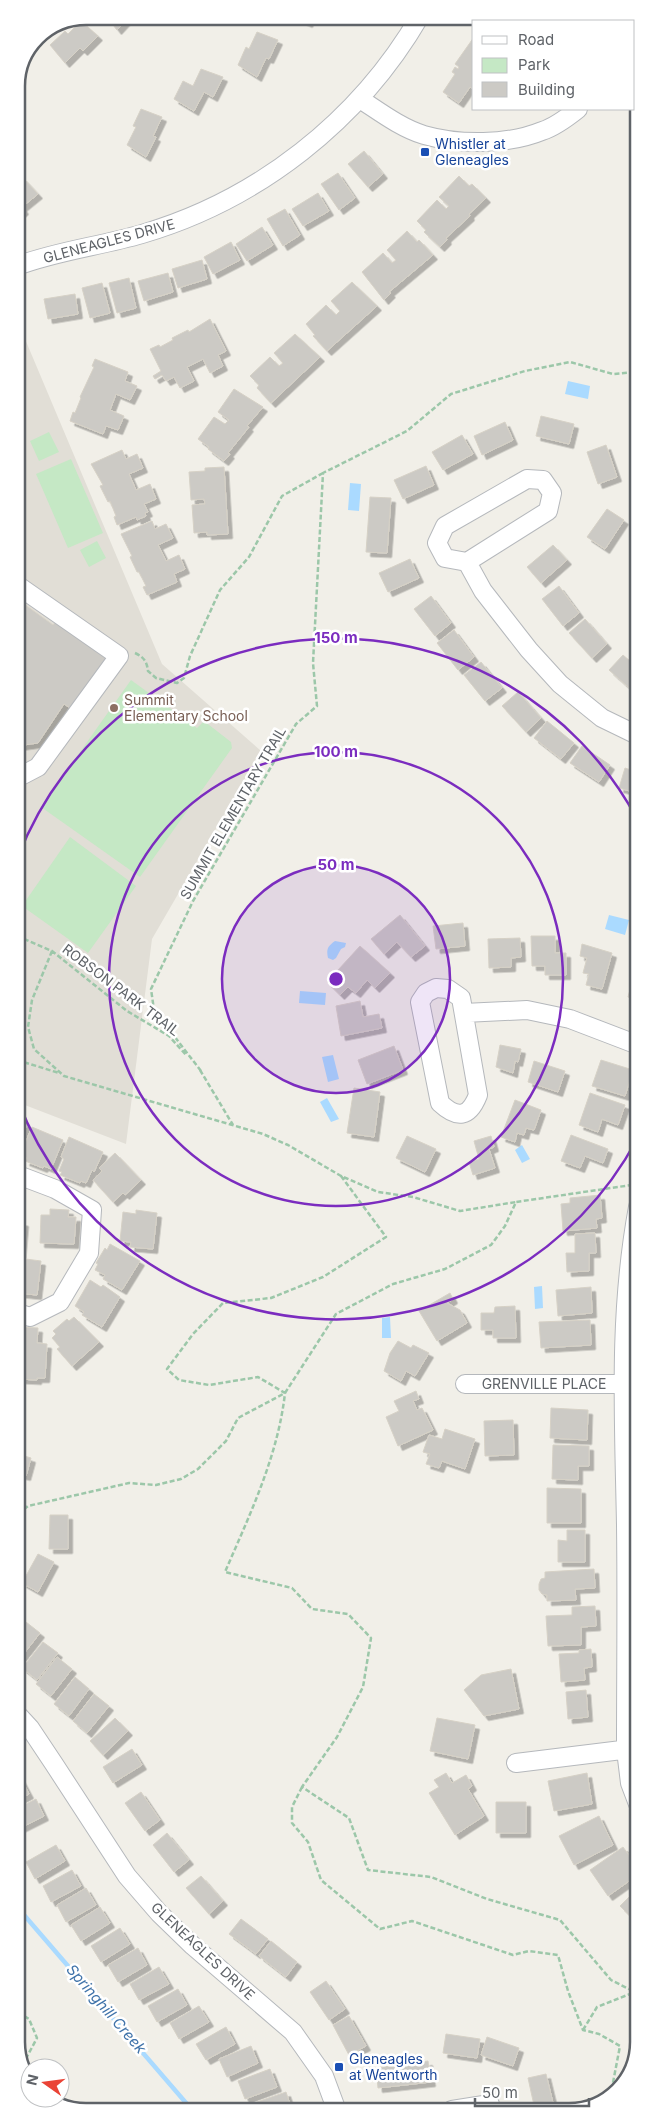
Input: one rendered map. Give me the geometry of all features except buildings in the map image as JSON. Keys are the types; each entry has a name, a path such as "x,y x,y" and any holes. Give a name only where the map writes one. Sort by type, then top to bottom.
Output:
{"street":[{"name":"GLENEAGLES DRIVE","path":"25,264 141,234 182,221 258,183 294,158 328,130 360,99 405,42 415,25"},
{"path":"360,99 397,124 423,135 458,142 502,140 543,131 576,110"},
{"path":"467,562 548,511 552,493 543,480 527,479 445,526 437,543 445,558 467,562 484,591 529,650 560,684 602,718 630,732"},
{"path":"25,591 119,656 38,767 25,774"},
{"path":"436,988 448,989 461,998 464,1013 478,1096 473,1108 461,1114 449,1112 440,1103 420,1002 426,993 436,988"},
{"path":"464,1013 527,1010 570,1018 630,1042"},
{"path":"25,1177 55,1188 92,1210 89,1253 60,1302 30,1317 25,1315"},
{"path":"630,1248 624,1320 622,1384 630,1675"},
{"name":"GRENVILLE PLACE","path":"465,1384 622,1384"},
{"name":"GLENEAGLES DRIVE","path":"25,1724 49,1757 127,1876 159,1913 193,1946 294,2032 324,2076 334,2103"},
{"path":"516,1763 630,1749"}],"path":[{"path":"119,656 128,652 137,654 144,658 148,671 156,678 177,684 184,678 190,656 220,590 249,556 282,496 407,431 451,394 525,371 570,362 613,374 630,373"},
{"name":"SUMMIT ELEMENTARY TRAIL","path":"201,1071 154,1010 151,989 193,901 296,724 317,706 313,663 323,473"},
{"name":"ROBSON PARK TRAIL","path":"25,939 52,951 128,1011 169,1036 201,1071 234,1126"},
{"path":"52,951 32,1000 28,1027 34,1049 64,1076 263,1134 288,1145 341,1176 378,1192 414,1197 460,1211 630,1185"},
{"path":"25,1062 61,1073"},
{"path":"285,1393 258,1377 209,1385 179,1380 167,1369 193,1334 223,1303 270,1298 323,1277 386,1237 341,1176"},
{"path":"516,1202 505,1226 491,1245 445,1269 393,1284 336,1314 285,1393 282,1421 260,1491 225,1572 292,1588 312,1609 348,1614 372,1638 363,1686 336,1737 302,1787 292,1807 292,1823 308,1842 321,1880 380,1929 412,1921 513,1955 529,1951 558,1955 568,1991 583,2030"},
{"path":"25,1508 28,1506 129,1483 156,1485 181,1479 198,1469 226,1441 238,1418 285,1393"},
{"path":"302,1787 349,1818 368,1870 431,1877 487,1900 560,1920 611,1980 630,1990"},
{"path":"583,2030 597,2007 630,1994"},
{"path":"25,2016 29,2019 38,2038 27,2057"},
{"path":"583,2030 599,2034 620,2046 613,2084"}],"shaded area":[{"name":"Summit Elementary School","path":"25,339 162,664 261,751 152,939 126,1144 25,1105"}],"green space":[{"path":"49,432 59,452 39,461 30,441"},
{"path":"71,459 103,533 68,548 36,474"},
{"path":"97,541 106,558 89,567 80,550"},
{"path":"131,680 197,728 204,721 231,742 232,748 140,877 41,807"},
{"path":"70,837 136,886 88,953 25,908 25,902"}],"water":[{"path":"568,381 590,386 588,399 565,394"},
{"path":"350,483 361,484 359,511 348,510"},
{"path":"609,915 629,920 625,935 605,929"},
{"path":"335,941 346,943 345,947 341,949 333,960 328,958 327,950"},
{"path":"300,991 326,993 325,1005 299,1003"},
{"path":"333,1055 339,1079 328,1082 322,1057"},
{"path":"327,1098 339,1119 331,1122 320,1102"},
{"path":"522,1145 530,1159 522,1163 515,1150"},
{"path":"542,1286 543,1308 535,1309 534,1287"},
{"path":"390,1317 391,1338 382,1338 382,1318"}],"waterway":[{"name":"Springhill Creek","path":"25,1916 186,2103"}],"place":[{"name":"Whistler at Gleneagles","path":"425,152"},
{"name":"Summit Elementary School","path":"114,708"},
{"name":"Gleneagles at Wentworth","path":"339,2067"}]}
